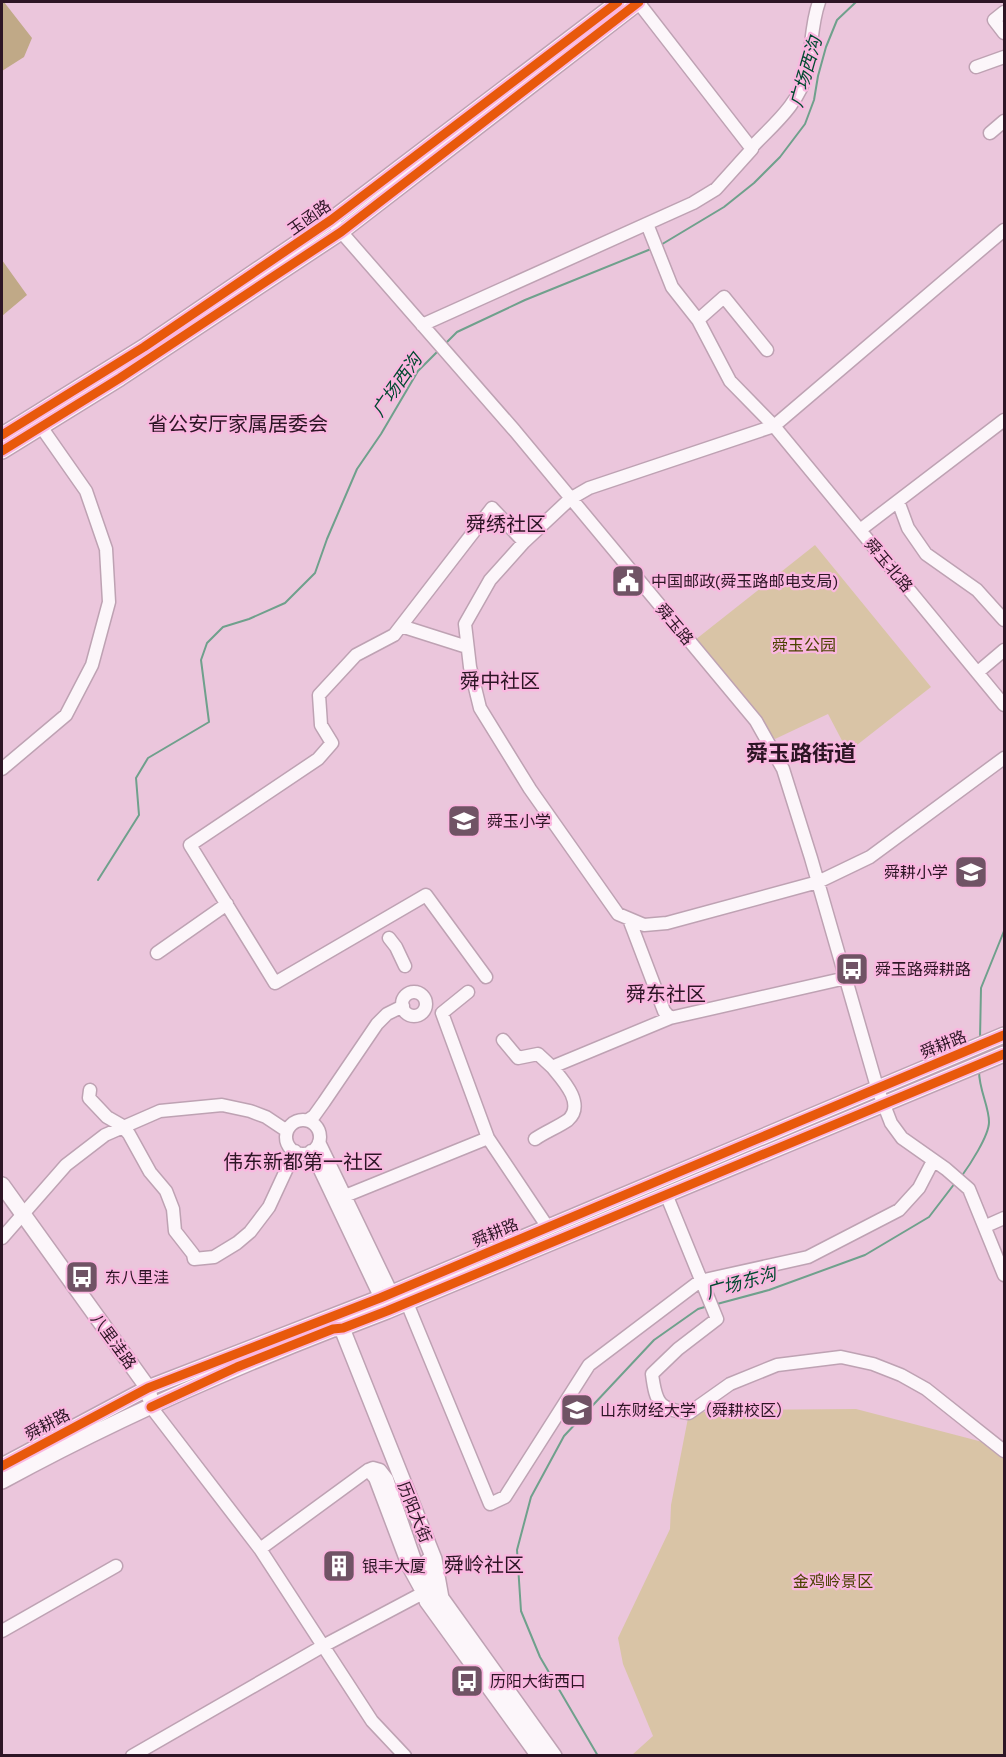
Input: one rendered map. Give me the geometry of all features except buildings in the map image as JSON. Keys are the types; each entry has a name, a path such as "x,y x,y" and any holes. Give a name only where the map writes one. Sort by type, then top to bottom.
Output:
{"main road":[{"name":"玉函路","path":"336,226 618,2"},
{"name":"玉函路","path":"2,435 37,421 120,378 336,226 639,2"},
{"name":"玉函路","path":"2,452 37,421"},
{"name":"舜耕路","path":"393,1302 547,1226 1005,1035"},
{"name":"舜耕路","path":"2,1466 144,1390 393,1302 666,1194 1001,1056"},
{"name":"八里洼路","path":"2,1185 20,1217 144,1390 151,1407"},
{"name":"八里洼路","path":"2,1197 20,1217"},
{"name":"舜耕路","path":"2,1481 103,1428 335,1322"},
{"name":"历阳大街","path":"335,1322 434,1559 430,1593 554,1755"},
{"name":"历阳大街","path":"335,1322 428,1561 430,1593 538,1755"}],"street":[{"path":"422,325 693,203 716,189 752,149 639,2"},
{"path":"753,146 796,100 807,73 815,12 819,2"},
{"path":"1005,12 994,20 1005,33"},
{"path":"976,67 1005,57"},
{"path":"990,133 1005,121"},
{"name":"舜玉北路","path":"647,224 672,287 698,320 730,381 774,426 1005,705"},
{"name":"舜玉路","path":"336,226 515,431 760,728 783,769 877,1087 891,1123 902,1138 967,1187 986,1226"},
{"path":"1005,230 774,426 589,488 570,498 524,542 490,580 465,624 470,667 480,708 530,789 618,914 644,925 667,923 818,882 870,857 1005,758"},
{"path":"698,320 724,297 767,350"},
{"path":"860,530 1005,420"},
{"path":"2,769 66,715 92,665 109,602 106,549 86,491 37,421"},
{"path":"898,501 908,528 926,554 977,590 1005,620"},
{"path":"486,977 426,895 274,983 190,845 318,759 332,743 321,725 319,695 356,655 394,635 492,508 524,542"},
{"path":"401,626 467,646"},
{"path":"978,672 1005,650"},
{"path":"157,953 227,904"},
{"path":"629,919 664,1011 670,1018"},
{"path":"389,938 405,966"},
{"path":"552,1067 670,1018 846,978"},
{"path":"308,1120 314,1116 324,1102 377,1023 387,1014 403,1006 406,996 412,992 422,995 426,1004 442,1013 488,1138 547,1226"},
{"path":"442,1013 468,992"},
{"path":"503,1040 518,1058 538,1054 568,1086 574,1103 569,1119 535,1139"},
{"path":"90,1090 89,1098 107,1117 123,1127 150,1172 166,1191 173,1209 175,1231 193,1254 194,1259 214,1257 250,1232 269,1207 294,1151"},
{"path":"2,1238 66,1165 105,1135 160,1111 222,1105 266,1117 287,1131"},
{"path":"315,1147 306,1153 294,1151 287,1143 287,1131 293,1123 298,1120 308,1120 319,1131 315,1147 393,1302 490,1504 505,1497 589,1365 700,1281 808,1257 841,1242 899,1210 919,1188 933,1161"},
{"path":"345,1196 488,1138"},
{"path":"315,1147 345,1196 393,1302"},
{"path":"666,1194 717,1319 678,1348 652,1374 655,1397 669,1410 690,1413 730,1384 777,1365 841,1357 873,1364 901,1375 926,1389 1005,1451"},
{"path":"1005,1218 986,1226 1005,1275"},
{"path":"151,1407 260,1549 372,1721 405,1755"},
{"path":"132,1755 323,1646 430,1593 417,1566 387,1479 380,1470 373,1468 260,1549"},
{"path":"2,1631 116,1566"}],"green space":[{"name":"舜玉公园","path":"815,545 931,687 848,752 828,714 775,739 695,640"},
{"name":"金鸡岭景区","path":"856,1409 998,1446 1004,1451 1004,1755 632,1755 653,1736 623,1664 618,1638 670,1529 671,1505 689,1413 737,1410"}],"shaded area":[{"path":"2,2 32,38 24,57 2,71"},
{"path":"2,260 27,295 2,316"}],"waterway":[{"name":"广场西沟","path":"659,246 724,207 754,183 780,157 805,124 814,100 826,47 837,20 856,2"},
{"name":"广场西沟","path":"445,344 457,332 525,300 651,249"},
{"name":"广场西沟","path":"98,880 139,815 136,778 148,758 209,722 201,660 207,643 223,627 249,619 285,603 315,573 357,469 381,434 418,371 439,350"},
{"name":"广场东沟","path":"980,1039 981,988 1004,931"},
{"name":"广场东沟","path":"961,1177 978,1151 988,1128 989,1116 979,1071"},
{"name":"广场东沟","path":"717,1304 769,1290 865,1255 929,1217 955,1183"},
{"name":"广场东沟","path":"598,1756 540,1657 521,1611 517,1550 531,1497 564,1436 654,1340 698,1309 708,1306"}],"cycle path":[{"path":"2,435 144,347 331,220 618,2"},
{"path":"2,451 120,378 341,232 639,2"},
{"path":"2,1466 148,1388 380,1298 1004,1035"},
{"path":"151,1407 237,1367 333,1329 343,1328 387,1311 1004,1054"}],"place":[{"name":"中国邮政(舜玉路邮电支局)","path":"628,581"},
{"name":"舜玉小学","path":"464,821"},
{"name":"舜耕小学","path":"971,872"},
{"name":"舜玉路舜耕路","path":"852,969"},
{"name":"东八里洼","path":"82,1277"},
{"name":"山东财经大学（舜耕校区）","path":"577,1410"},
{"name":"银丰大厦","path":"339,1566"},
{"name":"历阳大街西口","path":"467,1681"}],"district":[{"name":"省公安厅家属居委会","path":"238,424"},
{"name":"舜绣社区","path":"506,524"},
{"name":"舜中社区","path":"500,681"},
{"name":"舜玉路街道","path":"801,753"},
{"name":"舜东社区","path":"666,994"},
{"name":"伟东新都第一社区","path":"303,1162"},
{"name":"舜岭社区","path":"484,1565"}]}
